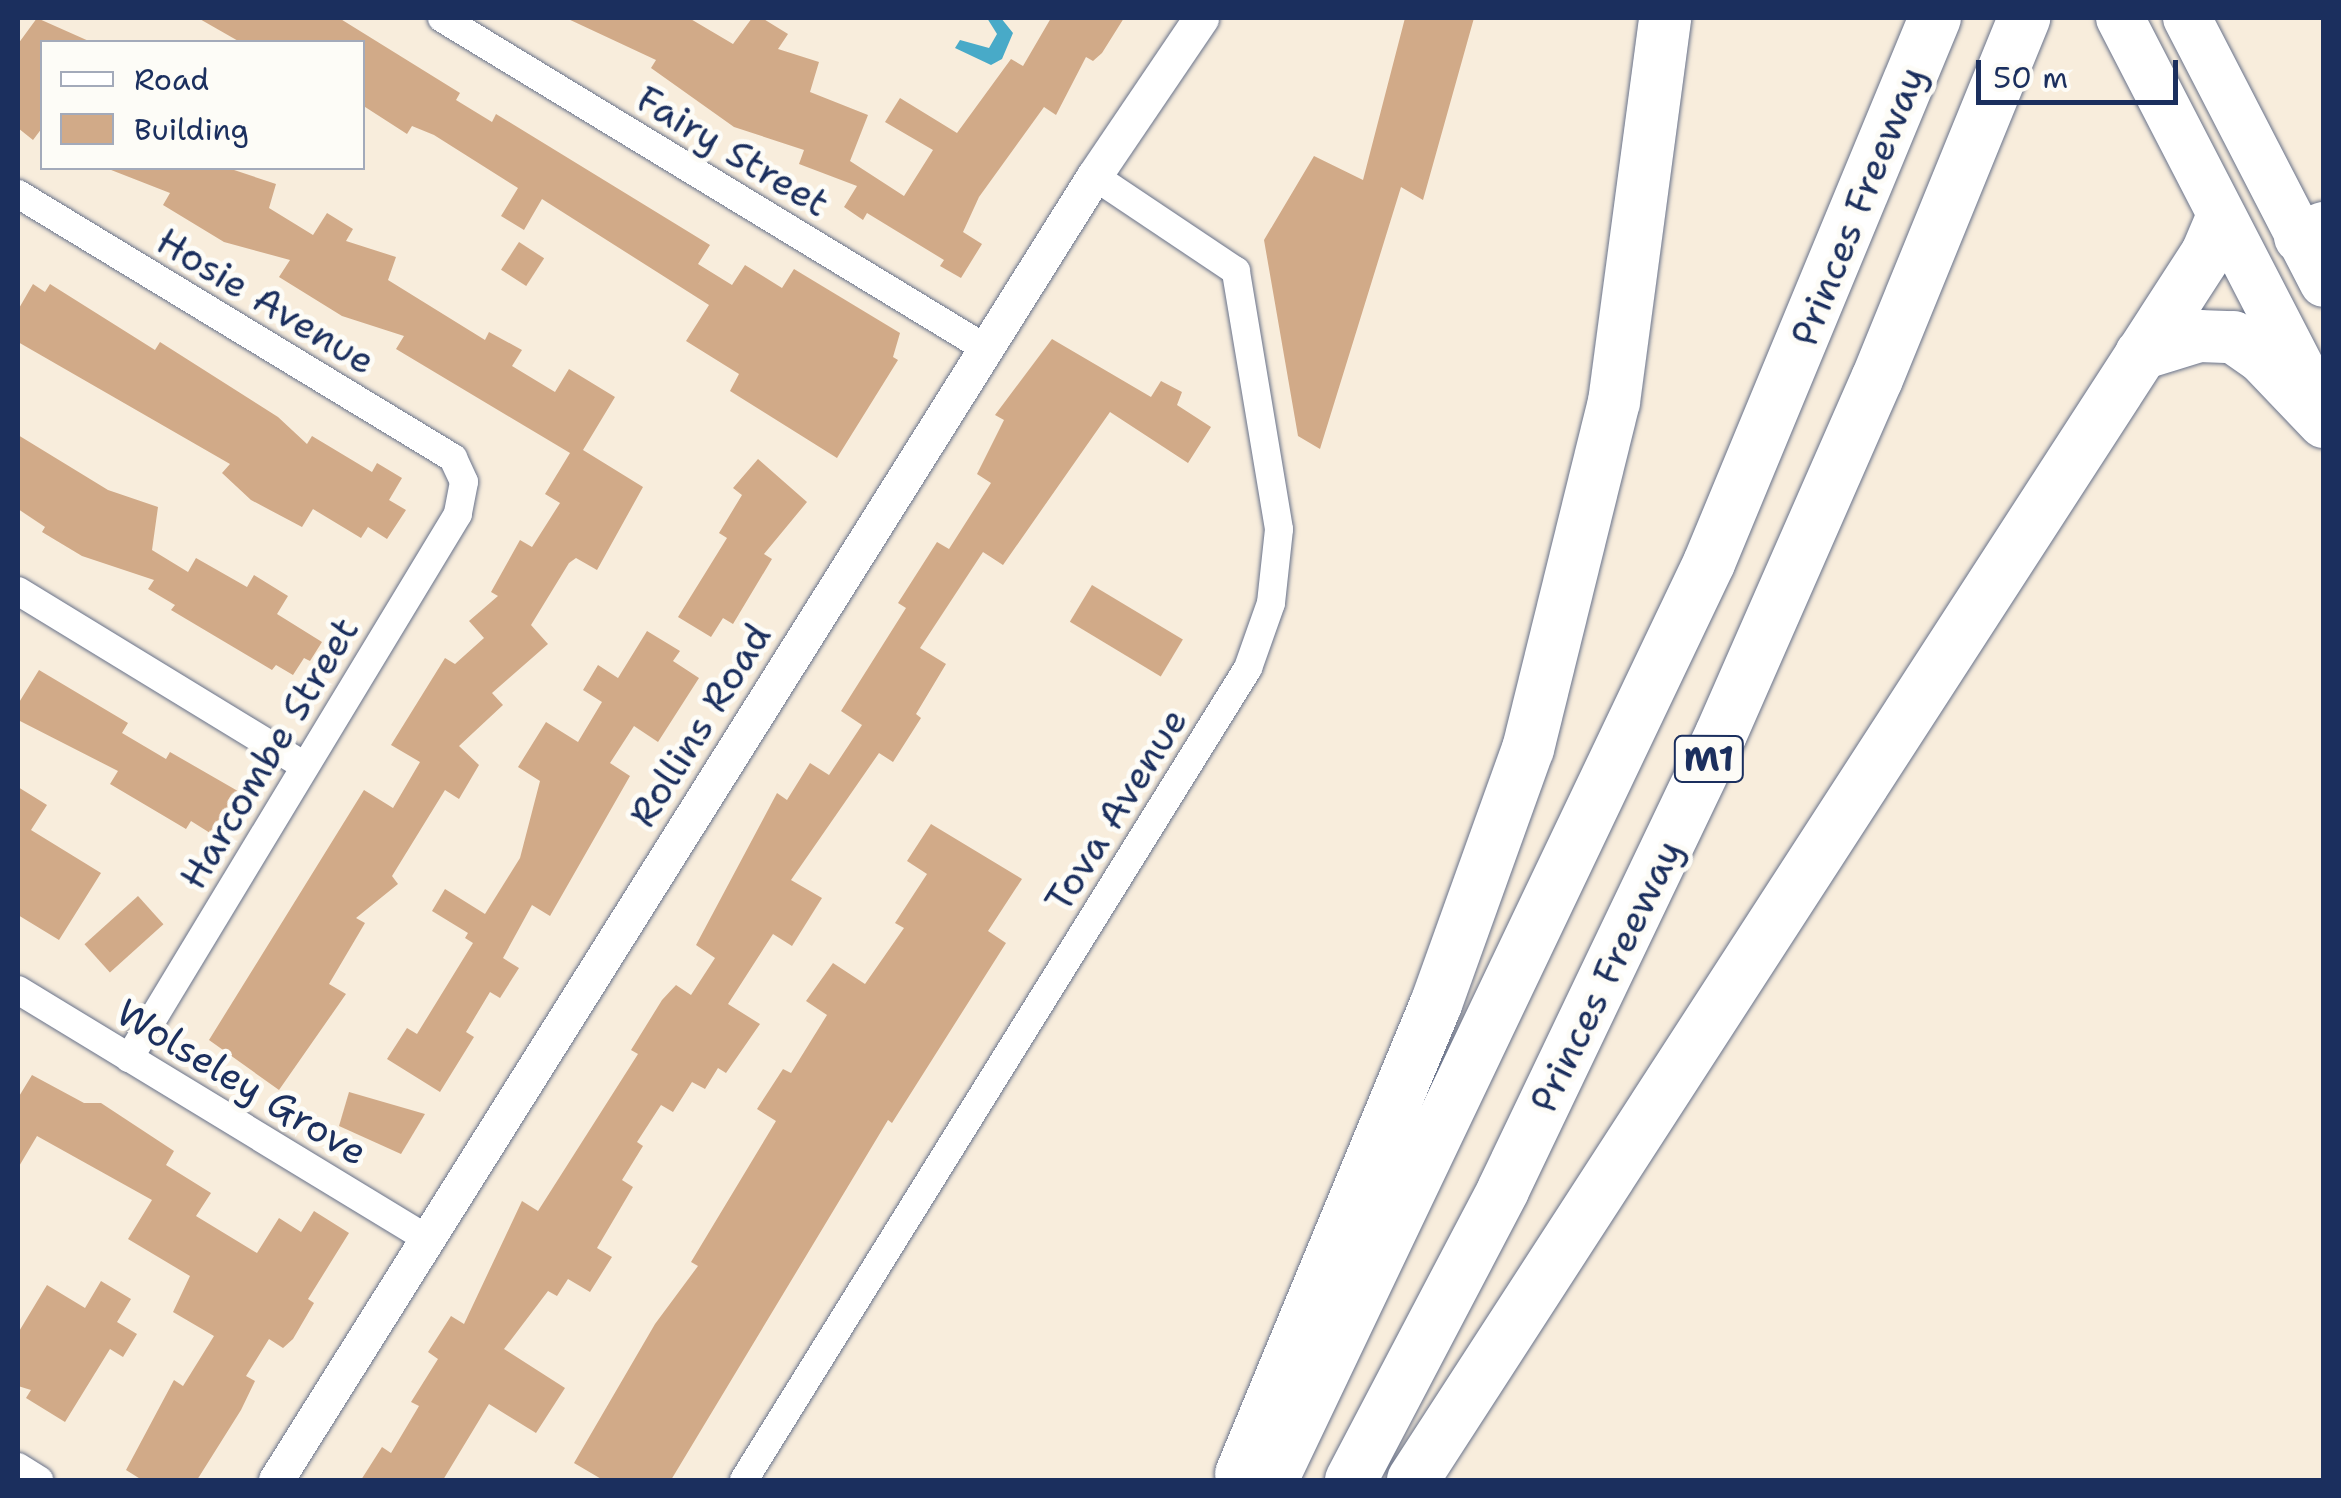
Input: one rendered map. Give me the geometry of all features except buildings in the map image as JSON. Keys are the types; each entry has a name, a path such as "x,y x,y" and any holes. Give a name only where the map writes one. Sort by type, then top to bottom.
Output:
{"highway":[{"name":"Princes Freeway","path":"1272,1480 1709,562 1935,18"},
{"name":"Princes Freeway","path":"1351,1480 1511,1173 1721,734 1877,379 2024,18"},
{"path":"2120,18 2220,222 2324,412"},
{"path":"2187,18 2312,232 2324,283"},
{"path":"1238,1480 1436,1004 1528,749 1614,402 1665,34"},
{"path":"2220,222 2312,232"},
{"path":"1413,1480 2141,354 2220,222"},
{"path":"2141,354 2199,336 2233,338 2262,357 2324,422"}],"street":[{"name":"Fairy Street","path":"442,18 985,348"},
{"name":"Rollins Road","path":"276,1480 985,348 1201,18"},
{"name":"Tova Avenue","path":"744,1480 1248,668 1271,603 1280,529 1236,272 1094,176"},
{"name":"Hosie Avenue","path":"18,194 452,458 464,482"},
{"name":"Harcombe Street","path":"129,1058 458,514 464,482"},
{"path":"18,592 305,766"},
{"name":"Wolseley Grove","path":"18,990 428,1239"},
{"path":"18,1467 40,1480"}],"water":[{"path":"987,18 1001,18 1013,33 1002,59 991,65 955,48 960,40 989,48 997,34"}]}
